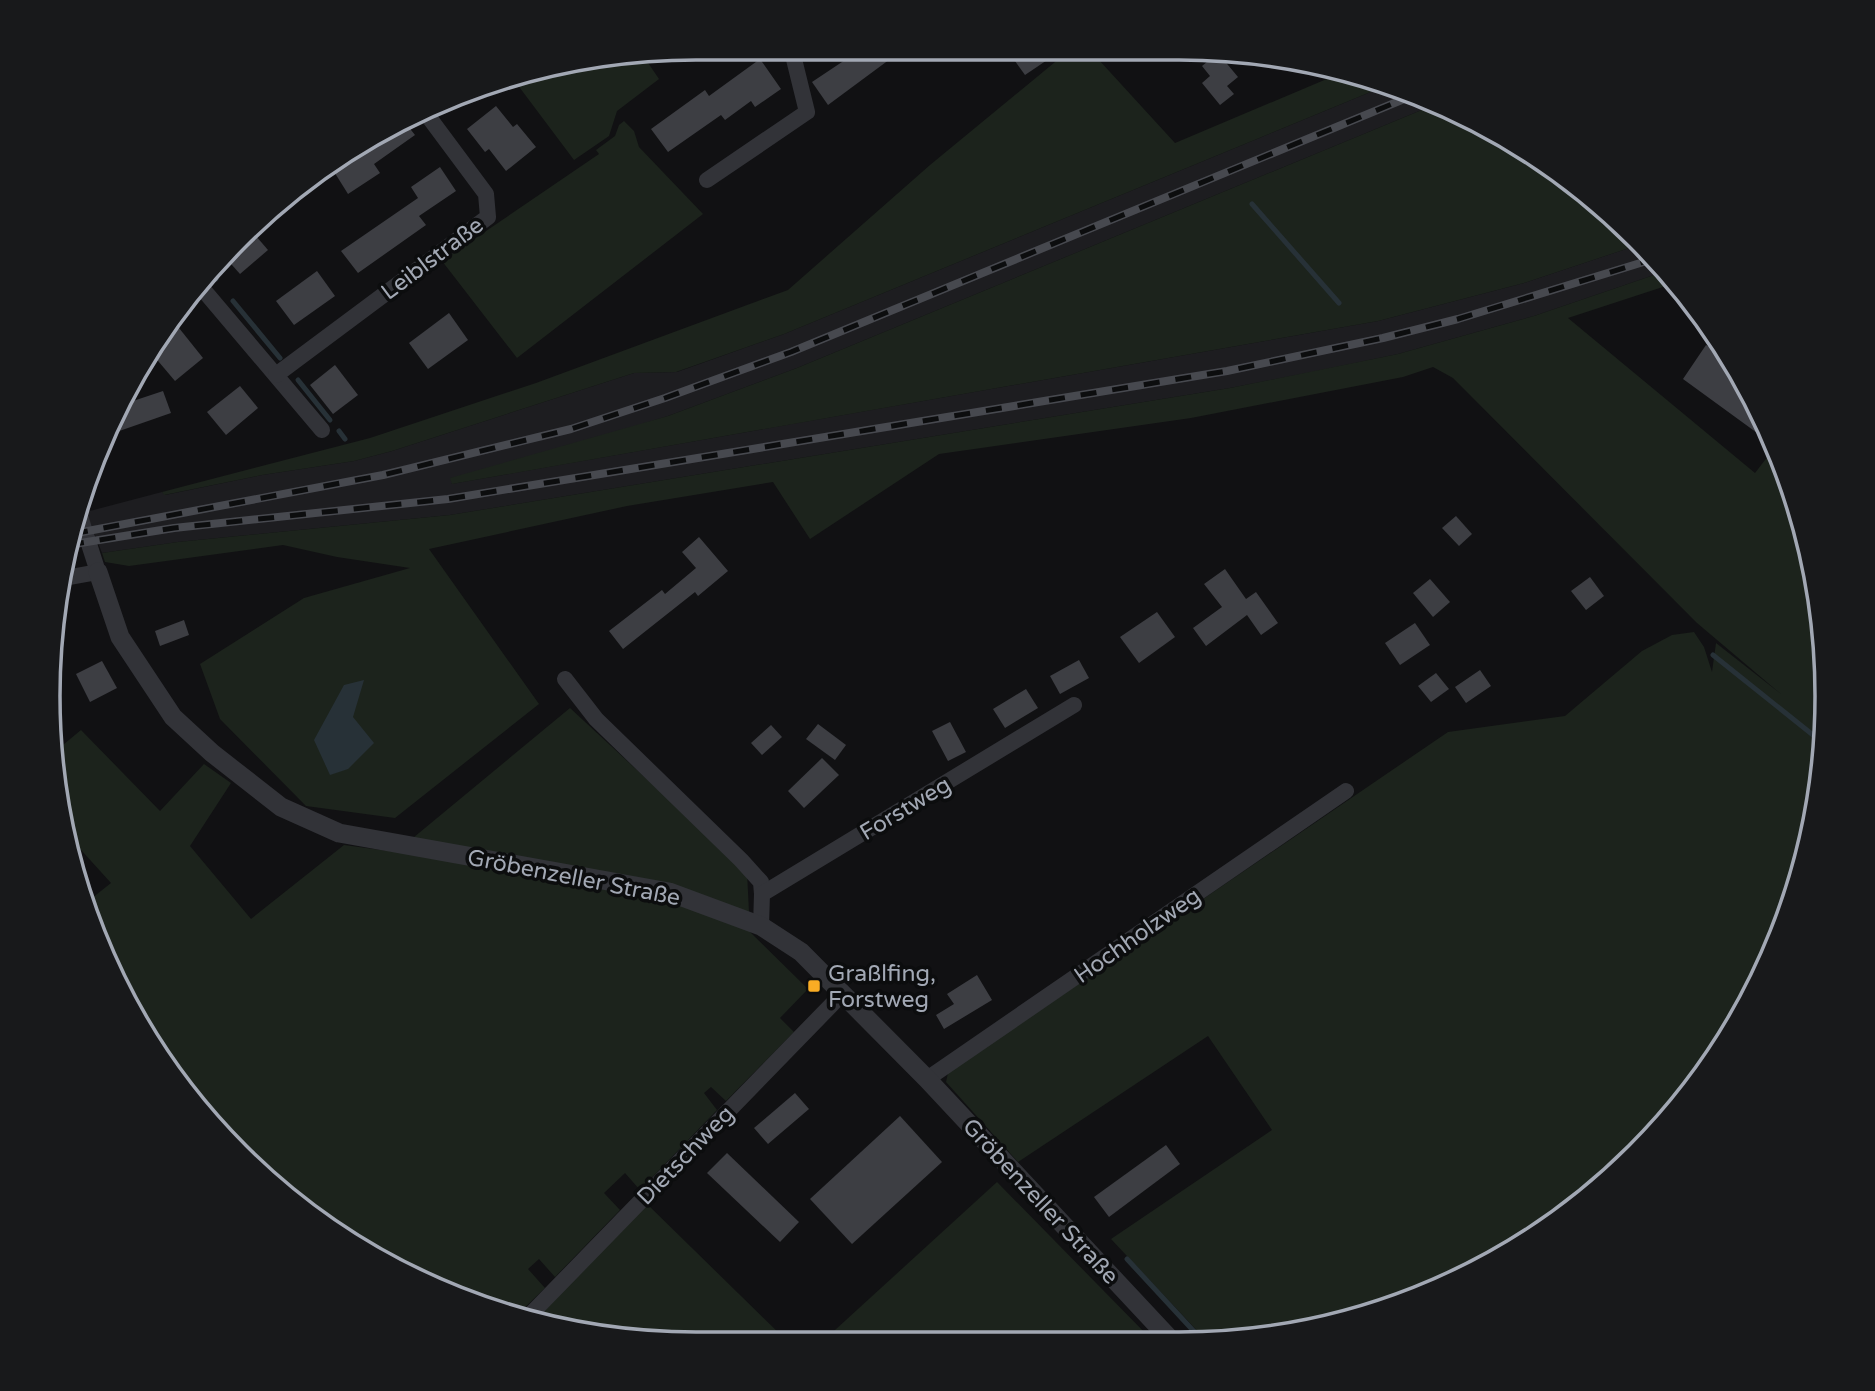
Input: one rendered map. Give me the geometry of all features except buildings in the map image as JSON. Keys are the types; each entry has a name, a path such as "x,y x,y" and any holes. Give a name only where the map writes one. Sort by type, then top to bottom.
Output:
{"street":[{"path":"707,180 807,111 794,60"},
{"name":"Leiblstraße","path":"276,375 488,217 486,194 430,118"},
{"path":"205,291 322,430"},
{"path":"71,577 98,572 83,525"},
{"name":"Gröbenzeller Straße","path":"98,572 120,636 173,717 212,753 281,807 339,833 668,892 761,926 801,952 927,1079 1163,1332"},
{"path":"565,679 596,719 761,882 761,926"},
{"name":"Forstweg","path":"762,894 1074,705"},
{"name":"Hochholzweg","path":"927,1079 1346,791"},
{"name":"Dietschweg","path":"534,1311 843,993"}],"shaded area":[{"path":"1057,60 1099,60 1175,143 1330,78 1375,90 784,334 676,372 634,373 354,461 262,475 164,495 162,492 370,438 536,383 788,290 930,165"},
{"path":"647,62 659,79 617,111 609,136 574,160 518,85 571,72"},
{"path":"1375,90 1425,109 797,368 668,416 451,484 1378,321 1524,283 1630,248 1656,274 1534,316 1398,354 1312,372 1230,388 450,515 178,542 102,553 86,513 162,492 165,495 262,475 354,461 634,373 677,372 784,334"},
{"path":"1425,109 1461,125 1533,167 1599,217 1630,248 1524,283 1378,321 452,484 450,478 668,416 797,368"},
{"path":"624,121 634,131 639,147 703,214 517,358 442,261 599,154 596,150 615,136 619,125"},
{"path":"1656,274 1666,286 1568,318 1755,473 1768,456 1794,531 1810,612 1814,654 1814,737 1810,779 1794,860 1767,939 1730,1014 1684,1083 1658,1115 1599,1174 1533,1224 1461,1266 1384,1298 1344,1310 1263,1326 1198,1331 1111,1239 1272,1130 1208,1036 1018,1162 946,1082 948,1073 1448,732 1565,716 1642,651 1672,635 1694,632 1704,647 1712,672 1716,643 1781,694 1697,623 1453,378 1433,367 1403,377 1191,418 939,454 810,539 773,482 627,506 429,549 539,704 395,818 306,806 220,719 200,664 304,598 410,568 337,557 283,545 129,566 105,562 102,553 178,542 450,515 1230,388 1398,354 1534,316"},
{"path":"364,680 353,717 374,743 348,769 330,775 314,740 344,685"},
{"path":"570,708 747,872 750,932 808,989 780,1018 794,1032 726,1101 711,1087 704,1093 717,1110 640,1190 625,1173 604,1193 620,1210 555,1277 539,1259 528,1269 545,1288 524,1308 452,1283 377,1246 308,1200 276,1174 217,1115 191,1083 145,1014 108,939 92,898 111,883 78,847 65,779 62,746 81,730 160,811 204,764 231,783 190,846 251,919 344,845 396,852"},
{"path":"997,1182 1144,1332 833,1332"},
{"path":"646,1203 778,1332 654,1330 612,1326 541,1312"}],"waterway":[{"path":"1252,204 1339,303"},
{"path":"233,301 280,358"},
{"path":"298,380 330,420"},
{"path":"339,431 345,439"},
{"path":"1713,655 1814,736"},
{"path":"1127,1259 1194,1331"}],"railway":[{"path":"81,532 383,475 571,429 791,352 1402,100"},
{"path":"78,543 174,528 448,499 1227,371 1458,319 1644,262"}],"place":[{"name":"Graßlfing, Forstweg","path":"814,986"}]}
